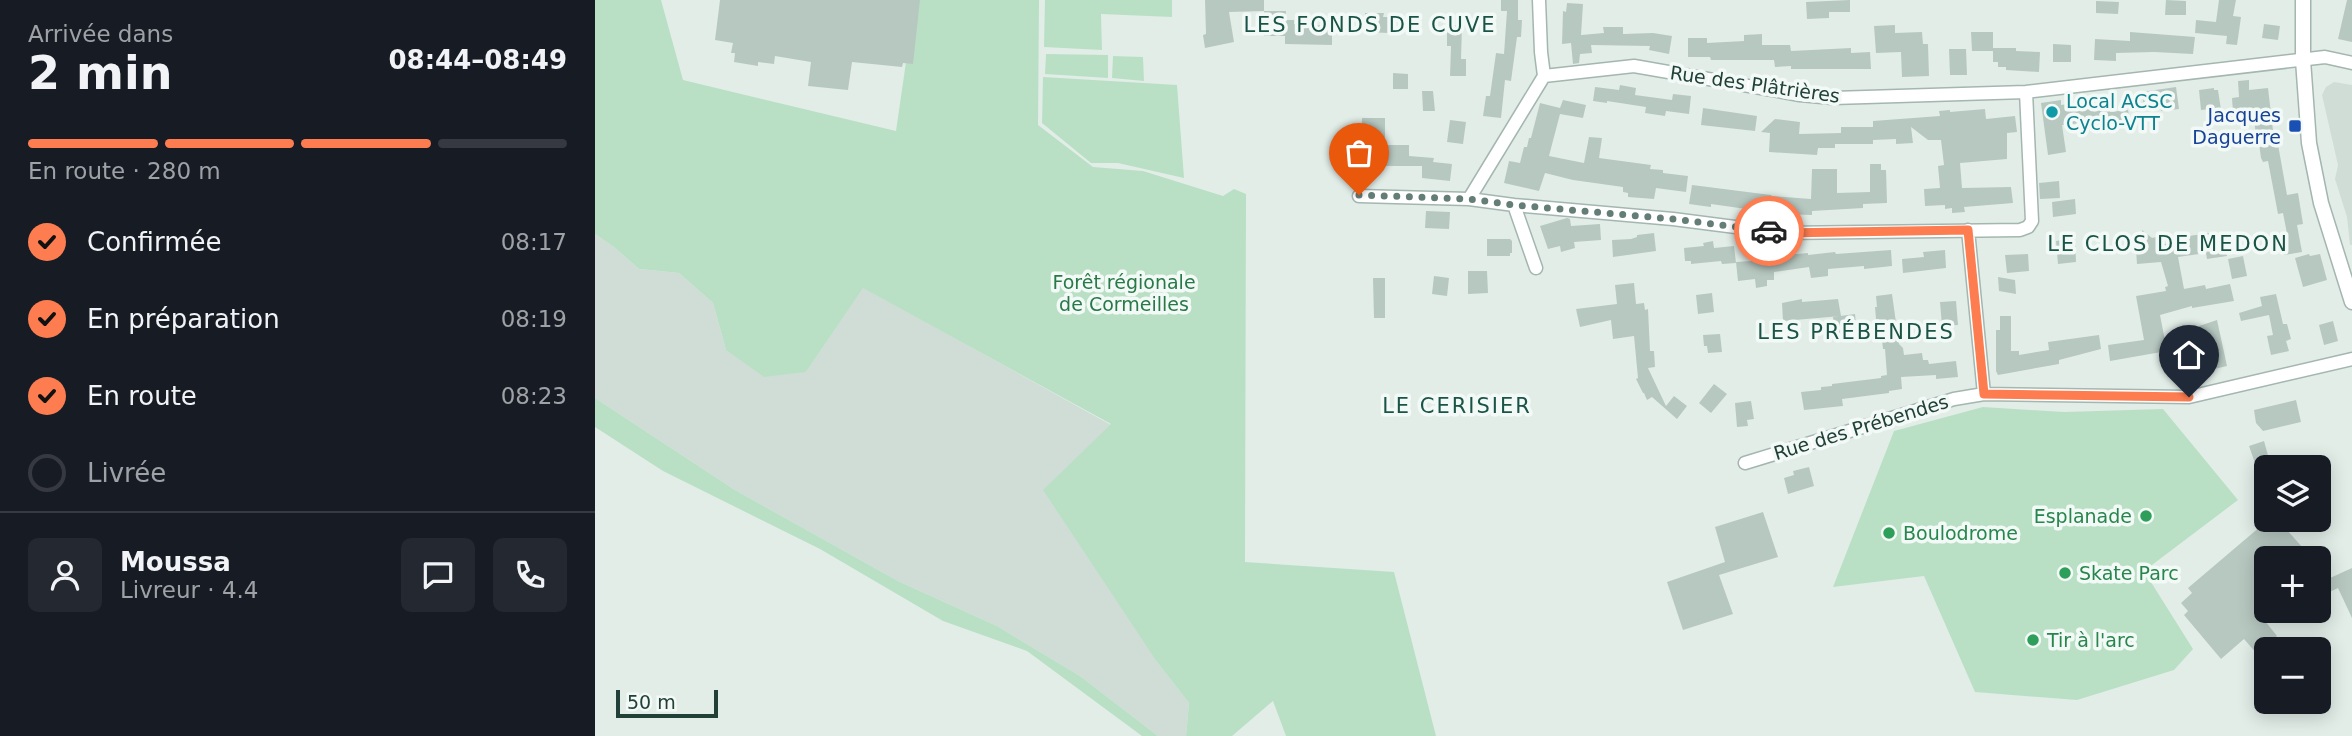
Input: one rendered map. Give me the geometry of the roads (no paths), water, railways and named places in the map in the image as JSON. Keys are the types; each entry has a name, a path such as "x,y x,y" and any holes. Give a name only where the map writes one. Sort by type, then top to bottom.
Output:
{"street":[{"path":"1469,199 1544,76 1539,0"},
{"path":"2298,2 2311,155 2321,203 2352,302"},
{"name":"Rue des Plâtrières","path":"1544,76 1634,66 1800,95 1833,98 2026,92 2325,57 2352,62"},
{"path":"1359,195 1469,199 1673,219 1782,233 2020,230 2028,228 2032,221 2026,92"},
{"path":"1514,205 1536,268"},
{"path":"1968,230 1984,394"},
{"name":"Rue des Prébendes","path":"1745,463 1954,398 1984,394 2189,397 2352,359"}],"place":[{"name":"Local ACSC Cyclo-VTT","path":"2052,112"},
{"name":"Jacques Daguerre","path":"2295,126"},
{"name":"Esplanade","path":"2146,516"},
{"name":"Boulodrome","path":"1889,533"},
{"name":"Skate Parc","path":"2065,573"},
{"name":"Tir à l'arc","path":"2033,640"}],"district":[{"name":"LES FONDS DE CUVE","path":"1370,25"},
{"name":"LE CLOS DE MEDON","path":"2168,244"},
{"name":"LES PRÉBENDES","path":"1856,332"},
{"name":"LE CERISIER","path":"1457,406"}],"park label":[{"name":"Forêt régionale de Cormeilles","path":"1124,293"}]}
